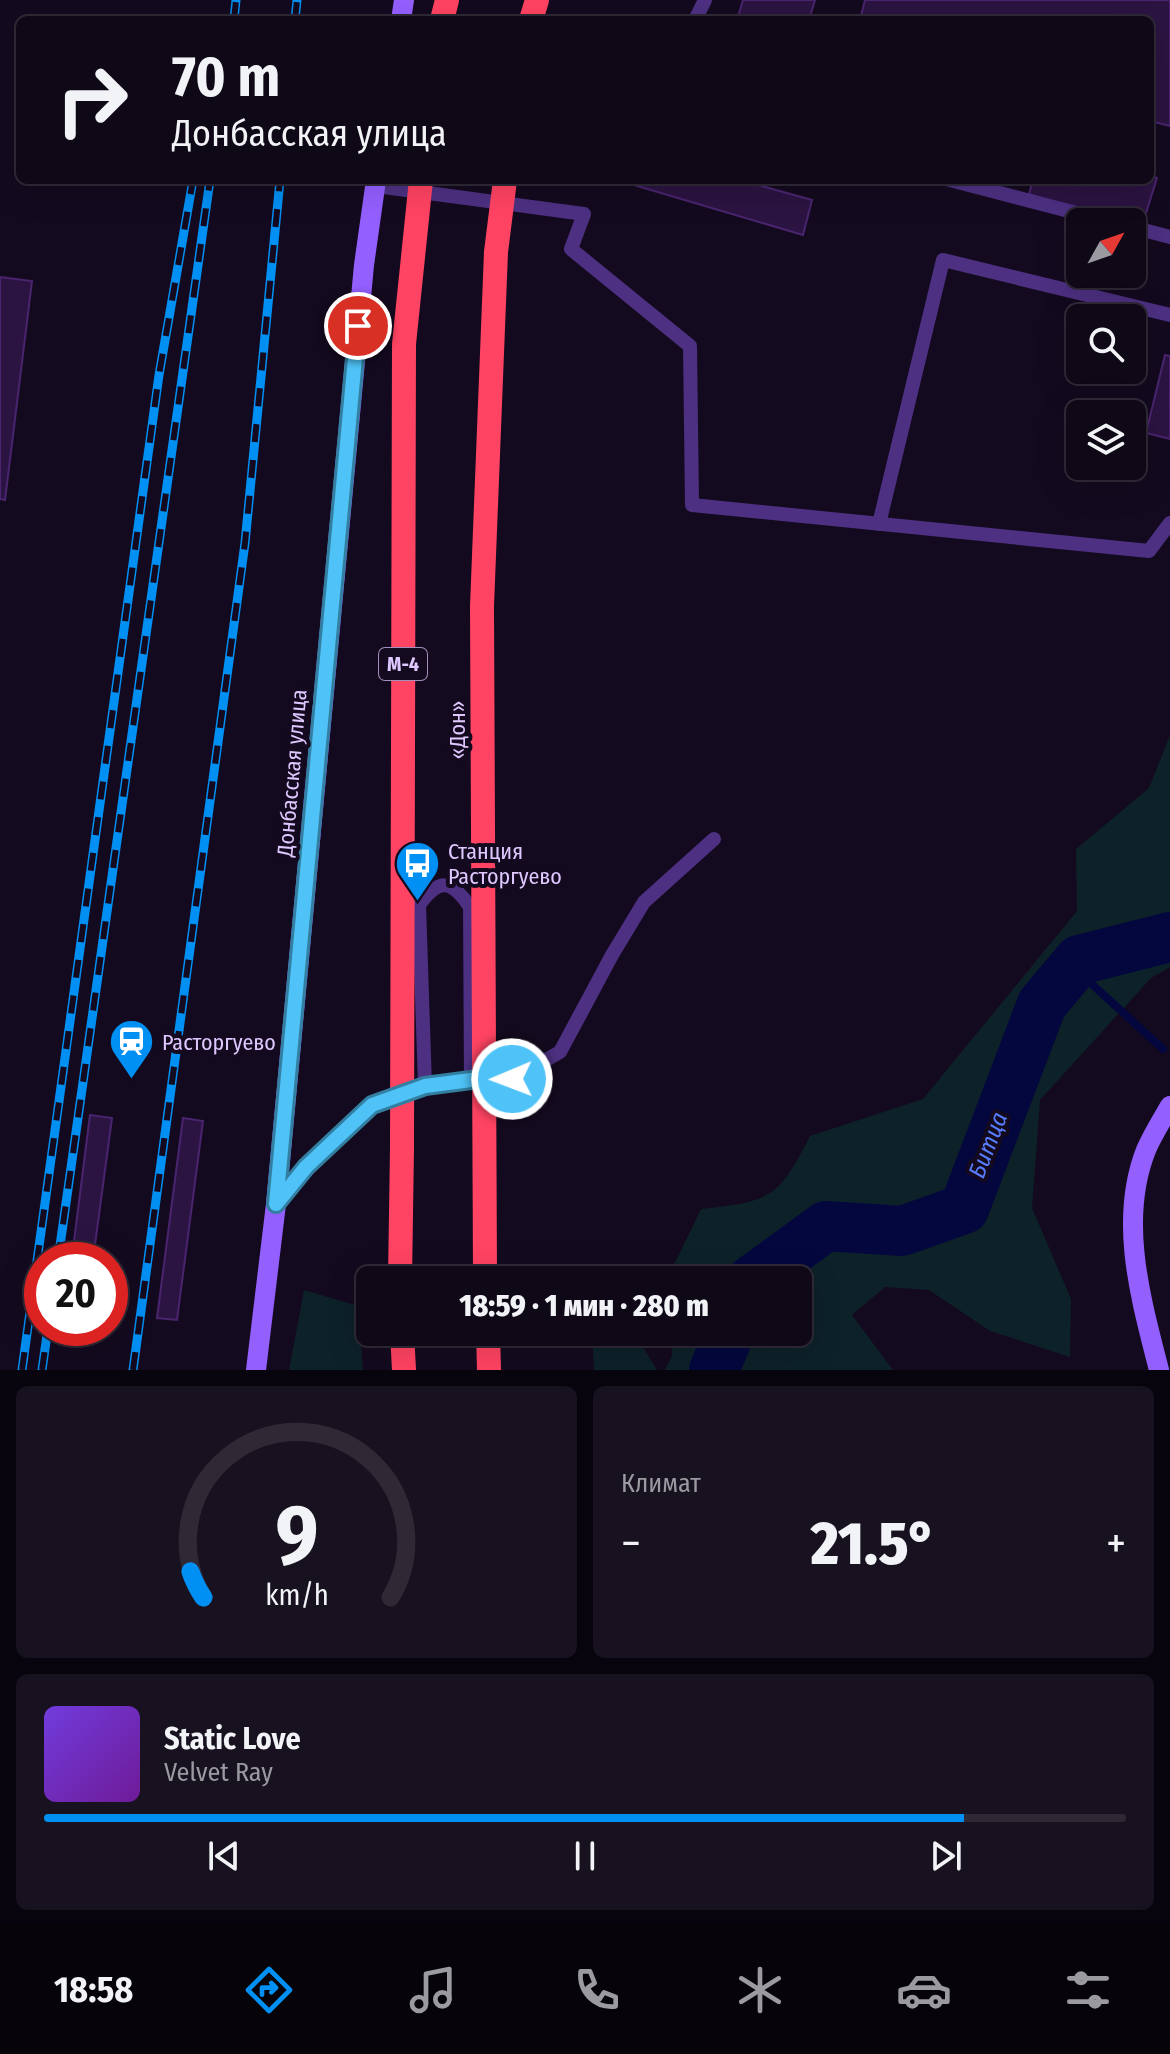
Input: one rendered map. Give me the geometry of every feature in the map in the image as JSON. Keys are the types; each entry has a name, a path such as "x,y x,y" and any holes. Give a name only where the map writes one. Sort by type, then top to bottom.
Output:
{"highway":[{"name":"М-4","path":"400,1266 404,344 421,184"},
{"name":"«Дон»","path":"486,1266 482,606 496,252 504,184"},
{"path":"403,1346 404,1370"},
{"path":"488,1346 489,1370"}],"street":[{"name":"Донбасская улица","path":"256,1370 276,1204 364,265 376,184"},
{"path":"1159,1370 1140,1296 1133,1219 1145,1153 1170,1106"}],"lane":[{"path":"383,184 584,214 571,249 690,346 692,505 1149,551 1170,523"},
{"path":"965,184 1066,210"},
{"path":"1146,231 1170,237"},
{"path":"879,524 943,260 1170,315"},
{"path":"276,1204 306,1167 372,1105 425,1086 512,1079 560,1052 644,902 714,839"},
{"path":"425,1086 419,905 439,885 460,892 470,907 471,1080"}],"shaded area":[{"path":"1170,735 1170,967 1151,978 1040,1100 1032,1208 1071,1299 1070,1357 990,1331 929,1290 885,1287 852,1315 893,1370 665,1370 672,1356 672,1346 812,1346 812,1266 673,1266 701,1209 746,1203 770,1193 788,1175 810,1136 923,1099 1077,911 1076,849 1149,788"},
{"path":"304,1290 356,1305 356,1346 361,1346 363,1370 289,1370"},
{"path":"593,1346 641,1346 657,1370 594,1370"}],"building":[{"path":"743,0 815,0 810,16 738,16"},
{"path":"865,0 1170,0 1170,126 1154,122 1154,16 861,16"},
{"path":"1154,177 1157,178 1146,213 1146,208 1074,208 1029,194 1032,184 1154,184"},
{"path":"631,184 754,184 812,200 803,235"},
{"path":"0,277 32,281 5,500 0,499"},
{"path":"1165,355 1170,356 1170,439 1146,433"},
{"path":"90,1115 112,1118 95,1242 74,1242"},
{"path":"183,1118 203,1121 177,1320 157,1318"}],"waterway":[{"name":"Битца","path":"771,1266 826,1226 902,1231 964,1209 1042,1004 1079,960 1170,937"},
{"path":"1073,967 1163,1049"},
{"name":"Битца","path":"714,1370 724,1346"}],"railway":[{"path":"234,16 236,0"},
{"path":"295,16 297,0"},
{"path":"22,1370 159,375 192,184"},
{"path":"61,1242 209,184"},
{"path":"133,1370 245,543 280,184"},
{"path":"42,1370 45,1346"}],"place":[{"name":"Станция Расторгуево","path":"417,903"},
{"name":"Расторгуево","path":"131,1081"}],"route":[{"path":"358,326 276,1204 306,1167 372,1105 425,1086 512,1079"}]}
